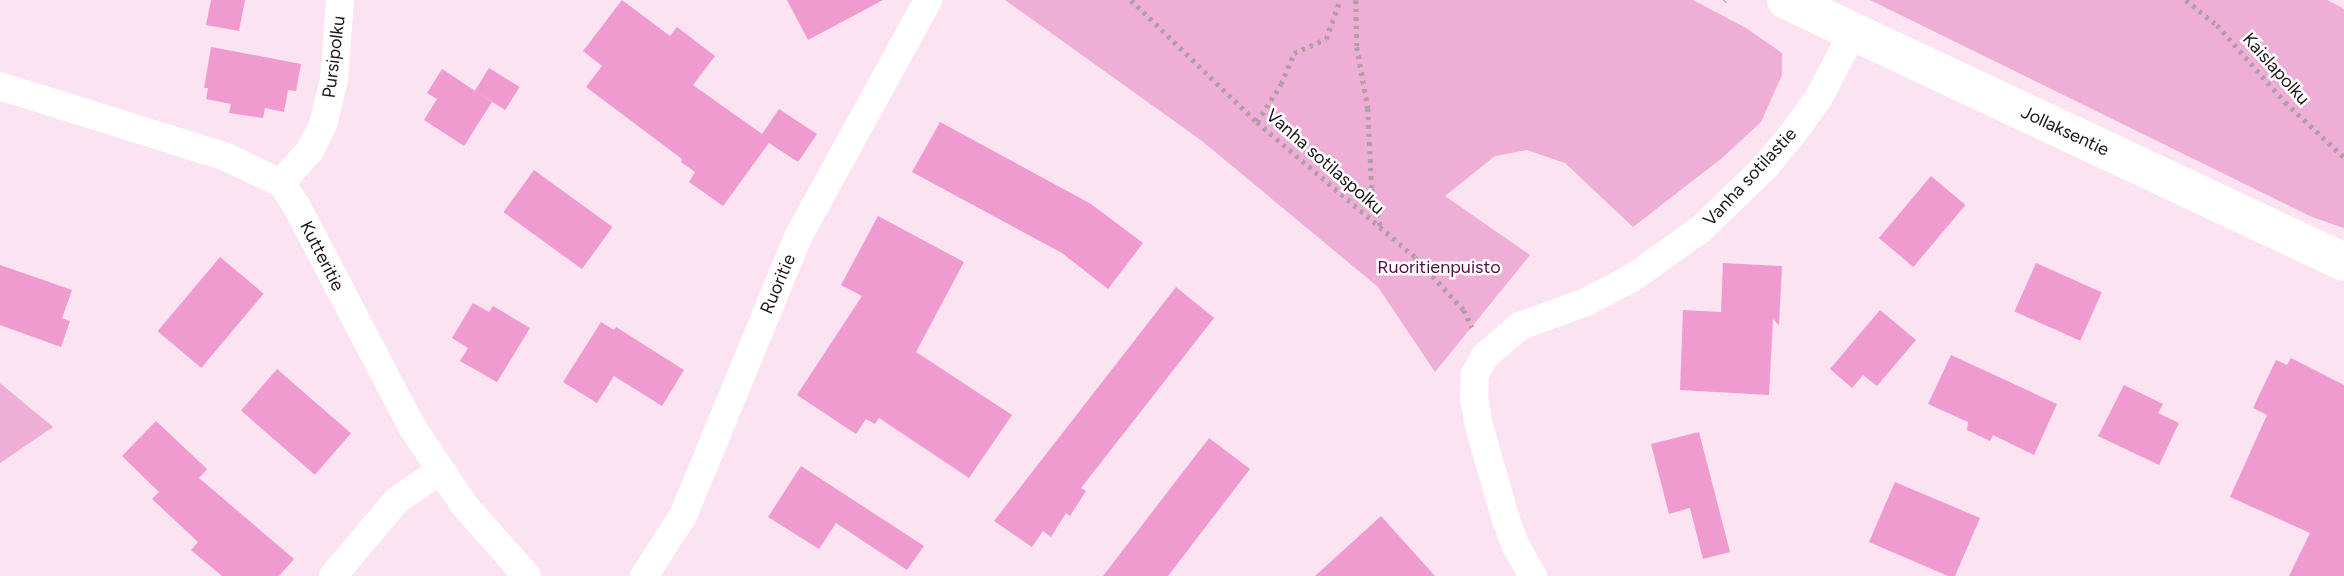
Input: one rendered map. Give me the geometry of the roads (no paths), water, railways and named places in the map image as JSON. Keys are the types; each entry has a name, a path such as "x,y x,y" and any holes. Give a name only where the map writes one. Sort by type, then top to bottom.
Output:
{"main road":[{"name":"Jollaksentie","path":"1786,0 2344,262"}],"street":[{"name":"Pursipolku","path":"281,183 311,149 323,124 334,80 340,0"},
{"name":"Ruoritie","path":"644,576 683,516 799,235 928,0"},
{"name":"Vanha sotilastie","path":"1533,576 1516,547 1506,520 1479,426 1474,398 1475,374 1485,356 1520,326 1586,302 1632,278 1701,229 1740,194 1794,132 1818,99 1853,33"},
{"path":"0,86 226,157 281,183"},
{"name":"Kutteritie","path":"281,183 297,207 389,387 440,471 464,505 527,576"},
{"path":"333,576 397,500 440,471"}],"park label":[{"name":"Ruoritienpuisto","path":"1439,267"}]}
